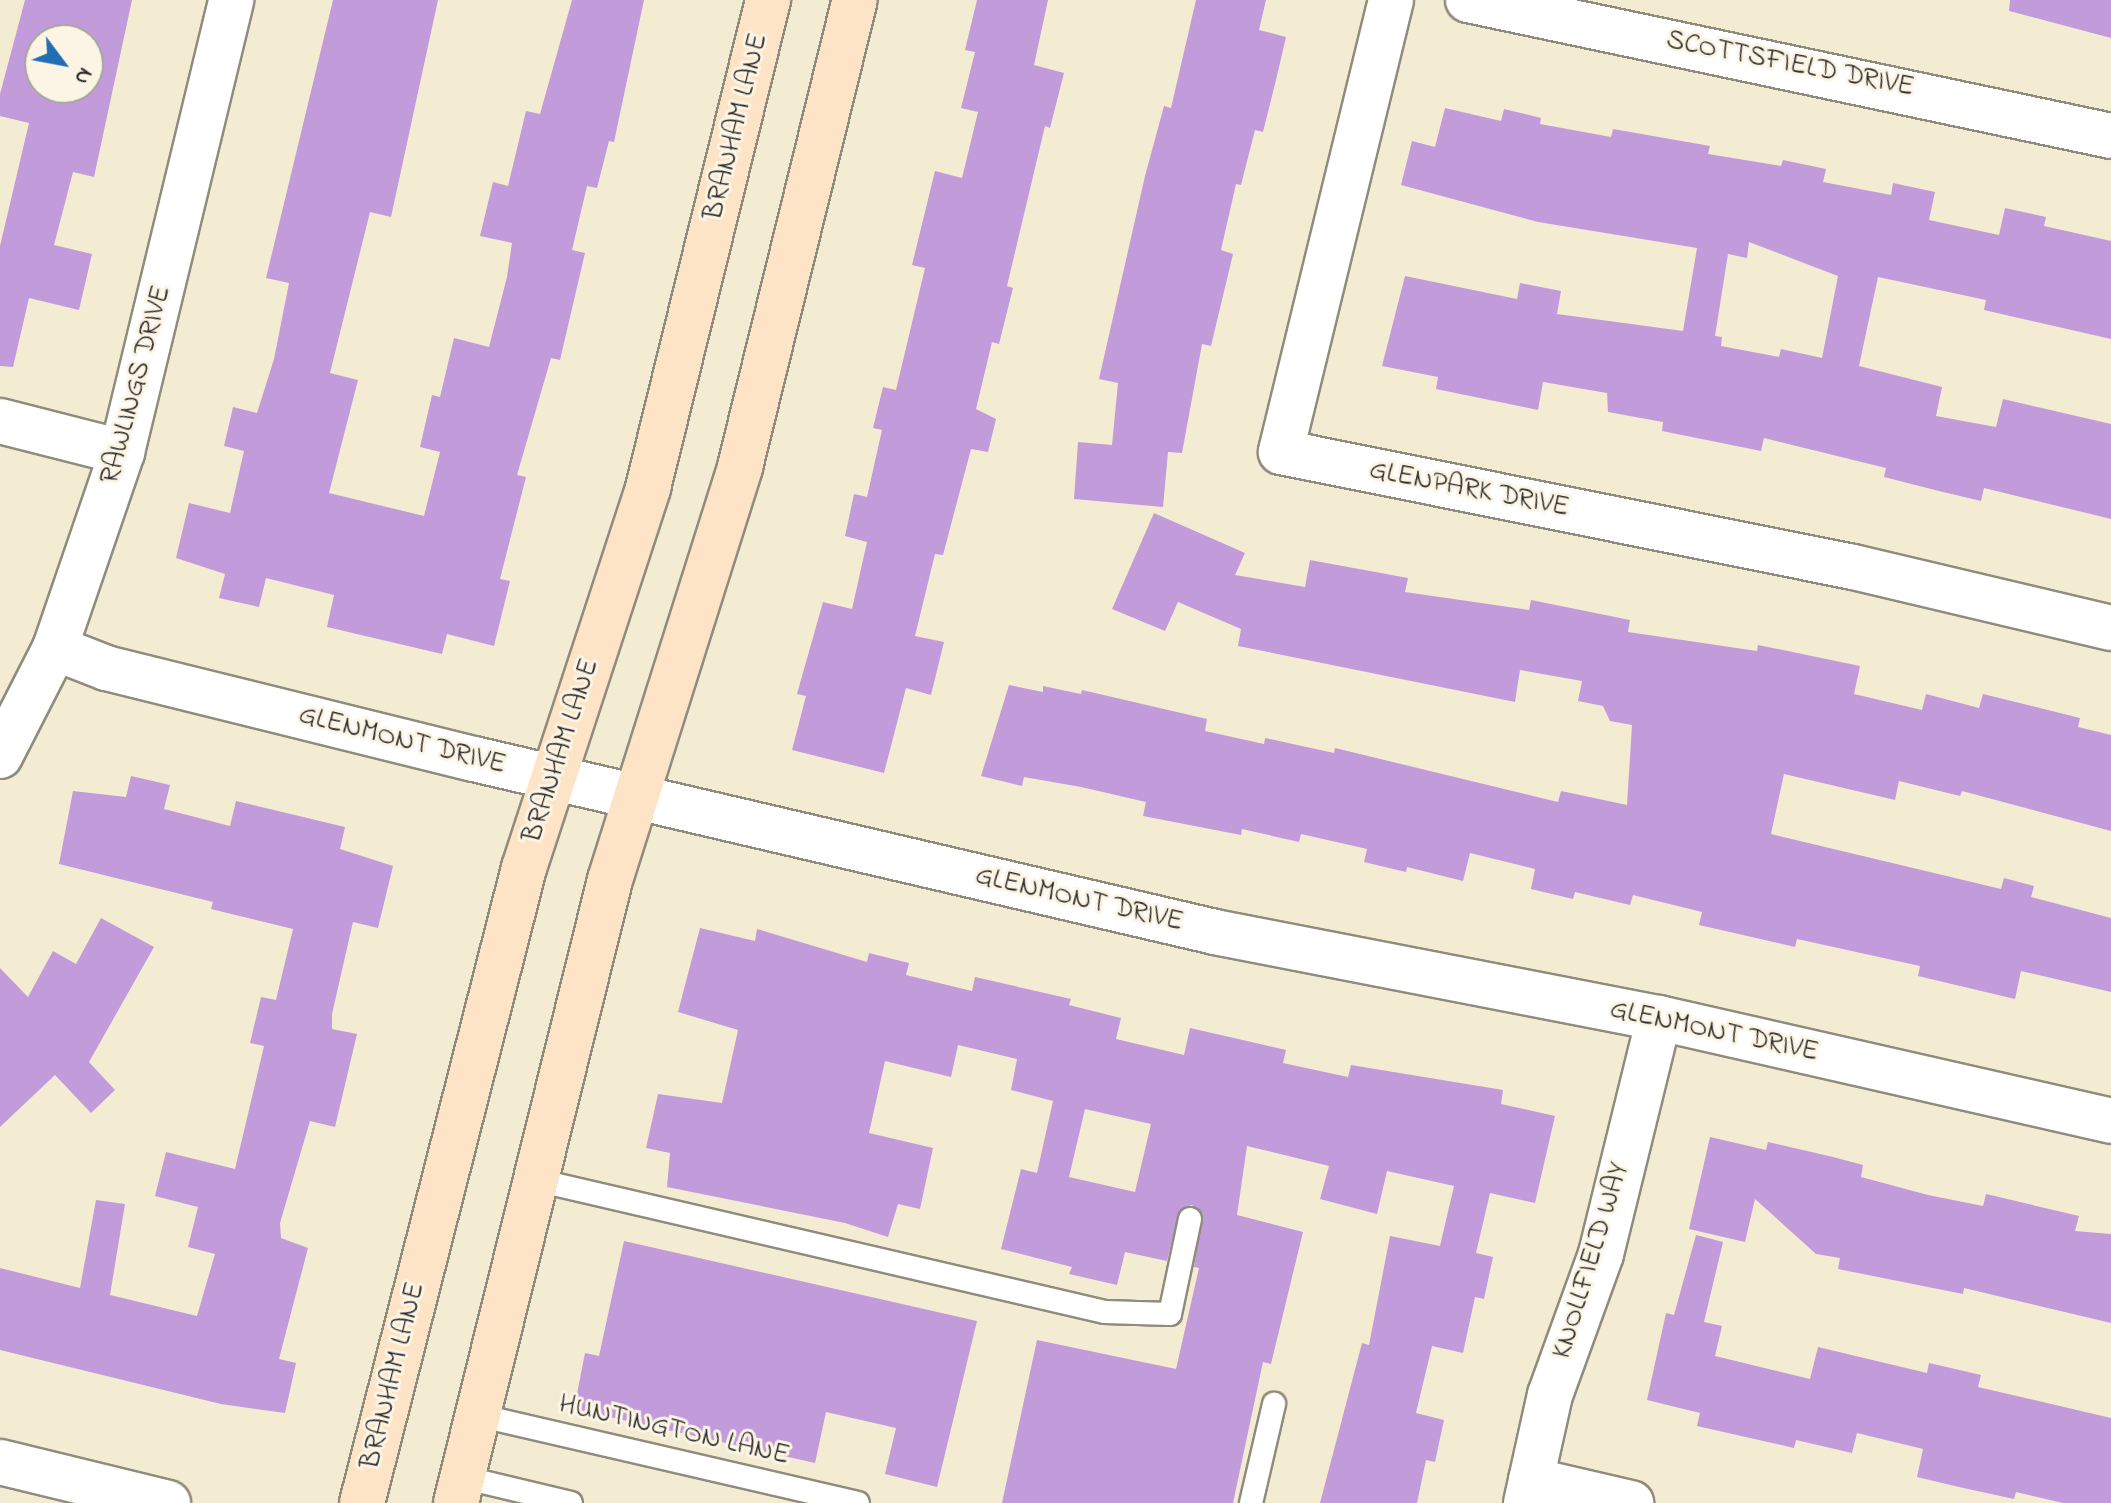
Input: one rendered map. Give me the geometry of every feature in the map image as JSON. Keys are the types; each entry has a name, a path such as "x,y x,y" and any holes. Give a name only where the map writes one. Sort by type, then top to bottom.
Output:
{"main road":[{"name":"BRANHAM LANE","path":"362,1503 524,868 648,488 768,0"},
{"path":"459,1490 532,1179 610,880 740,467 855,0"}],"street":[{"name":"RAWLINGS DRIVE","path":"0,756 55,648 122,452 231,0"},
{"name":"GLENPARK DRIVE","path":"1391,0 1281,452 1853,567 2111,628"},
{"name":"SCOTTSFIELD DRIVE","path":"1468,0 2111,136"},
{"path":"0,421 122,452"},
{"name":"GLENMONT DRIVE","path":"55,648 106,668 553,777 1215,932 1659,1018 2111,1121"},
{"name":"KNOLLFIELD WAY","path":"1528,1491 1550,1395 1601,1254 1659,1018"},
{"path":"0,1462 168,1503"},
{"path":"1528,1491 1631,1503"}],"lane":[{"path":"532,1179 1105,1312 1170,1314 1190,1219"},
{"path":"1251,1503 1274,1404"},
{"name":"HUNTINGTON LANE","path":"477,1415 858,1503"},
{"path":"459,1490 571,1503"}],"building":[{"path":"25,0 132,0 94,177 73,172 54,245 92,254 79,310 29,298 13,367 0,366 0,246 29,123 0,116 0,94"},
{"path":"333,0 438,0 391,217 370,212 330,373 358,380 329,493 424,516 440,452 420,447 432,395 440,397 454,338 489,347 507,277 512,243 480,236 493,182 508,186 526,111 540,114 572,0 644,0 614,142 609,141 597,188 587,186 572,250 585,253 560,360 551,358 517,475 526,477 500,579 510,581 494,646 447,634 442,654 327,627 334,595 266,578 259,607 219,598 225,574 176,558 189,503 230,513 244,451 224,446 233,407 257,413 274,359 289,283 266,278"},
{"path":"977,0 1048,0 1034,65 1064,73 1050,128 1045,126 1007,286 1013,288 999,344 992,342 976,409 996,419 988,452 971,449 943,555 935,554 915,636 944,642 931,695 906,688 884,773 792,750 806,696 797,694 823,602 852,609 867,542 845,536 854,494 867,497 882,430 873,428 883,387 896,390 925,268 912,265 935,171 962,178 978,112 961,108 975,52 965,50"},
{"path":"1196,0 1266,0 1259,30 1286,37 1263,132 1255,130 1241,185 1236,184 1221,250 1233,254 1211,346 1202,344 1182,453 1168,452 1163,507 1074,499 1078,442 1112,445 1118,383 1099,379 1145,176 1164,106 1171,108"},
{"path":"2010,0 2111,0 2111,38 2009,11"},
{"path":"1445,108 1501,121 1504,109 1541,118 1540,124 1611,137 1613,129 1710,146 1708,154 1781,166 1783,160 1826,169 1823,182 1891,195 1893,183 1935,192 1929,220 1999,235 2005,208 2046,217 2044,226 2111,241 2111,339 1984,310 1986,300 1878,277 1859,366 1942,387 1936,416 1996,427 2003,399 2111,424 2111,519 1984,488 1981,501 1884,477 1886,468 1764,438 1761,451 1662,431 1663,422 1608,412 1607,393 1543,382 1538,410 1436,389 1438,377 1382,366 1405,276 1517,299 1520,283 1561,291 1557,314 1683,331 1697,248 1538,222 1401,185 1412,141 1435,147","holes":["1749,242 1838,276 1822,358 1781,349 1779,357 1721,346 1722,337 1715,336 1728,254 1747,258"]},
{"path":"1154,513 1245,553 1235,575 1305,587 1310,560 1408,578 1405,592 1529,610 1531,600 1630,620 1628,632 1757,651 1758,645 1860,666 1854,694 1922,710 1926,694 1979,708 1983,694 2080,718 2078,727 2111,735 2111,831 1962,791 1960,796 1899,781 1895,800 1784,774 1771,834 2001,889 2004,878 2034,886 2031,897 2111,918 2111,992 2021,971 2015,999 1918,976 1920,966 1797,939 1795,947 1699,925 1702,912 1633,895 1630,905 1575,892 1573,899 1531,889 1535,869 1470,853 1463,881 1407,867 1406,872 1364,862 1367,849 1301,834 1299,842 1242,829 1241,835 1143,816 1146,802 1081,787 1024,777 1022,786 981,776 1009,685 1043,692 1043,686 1081,694 1082,690 1207,719 1205,731 1264,744 1265,738 1334,753 1335,748 1558,802 1561,791 1627,805 1632,725 1610,721 1603,706 1578,701 1582,681 1520,670 1515,702 1238,646 1241,629 1178,602 1165,631 1112,609"},
{"path":"131,776 170,785 164,809 230,826 236,801 345,827 340,849 393,866 378,928 353,922 332,1014 332,1029 357,1034 335,1127 310,1121 280,1223 281,1238 308,1248 279,1359 296,1363 285,1413 221,1404 0,1350 0,1268 80,1288 96,1200 125,1204 110,1295 197,1316 215,1254 188,1247 198,1207 155,1196 166,1152 235,1169 264,1046 250,1043 261,997 276,1000 293,929 211,909 213,902 59,864 73,791 126,797"},
{"path":"101,918 154,947 89,1062 115,1090 91,1113 55,1075 0,1127 0,968 28,997 53,951 76,964"},
{"path":"700,928 755,941 757,929 867,962 869,953 909,963 906,975 972,991 975,977 1071,999 1069,1005 1121,1018 1116,1039 1184,1055 1190,1028 1286,1050 1283,1063 1348,1077 1351,1065 1503,1090 1501,1104 1555,1116 1535,1203 1490,1193 1476,1253 1493,1257 1484,1299 1475,1297 1463,1353 1432,1346 1416,1413 1444,1420 1435,1462 1426,1460 1417,1503 1320,1503 1362,1343 1369,1345 1390,1236 1440,1246 1454,1186 1387,1171 1377,1214 1320,1199 1329,1166 1247,1146 1237,1215 1303,1232 1271,1364 1263,1362 1233,1503 1002,1503 1037,1340 1176,1369 1199,1268 1194,1267 1203,1214 1192,1205 1179,1210 1167,1261 1125,1252 1117,1285 1069,1274 1072,1267 1001,1249 1021,1169 1037,1173 1053,1101 1011,1090 1017,1059 958,1045 951,1077 885,1061 869,1133 933,1148 920,1209 898,1204 888,1237 845,1223 667,1187 670,1153 646,1148 658,1094 722,1103 738,1030 678,1012","holes":["1085,1109 1151,1124 1135,1192 1069,1177"]},
{"path":"1710,1137 1766,1150 1768,1142 1833,1157 1863,1165 1861,1177 1928,1195 1983,1206 1986,1194 2079,1216 2075,1231 2111,1234 2111,1323 1964,1288 1963,1294 1838,1269 1840,1258 1816,1254 1755,1199 1745,1242 1689,1229"},
{"path":"1696,1235 1723,1242 1704,1322 1722,1326 1715,1356 1810,1379 1818,1347 1927,1373 1929,1363 1981,1375 1978,1387 2111,1418 2111,1503 2063,1503 2016,1492 2014,1499 1959,1487 1917,1477 1923,1449 1857,1433 1852,1453 1796,1440 1794,1448 1697,1426 1700,1413 1647,1400 1666,1313 1674,1315"},
{"path":"624,1241 977,1321 937,1487 885,1474 896,1428 826,1412 815,1463 574,1409 585,1353 599,1356"}]}
